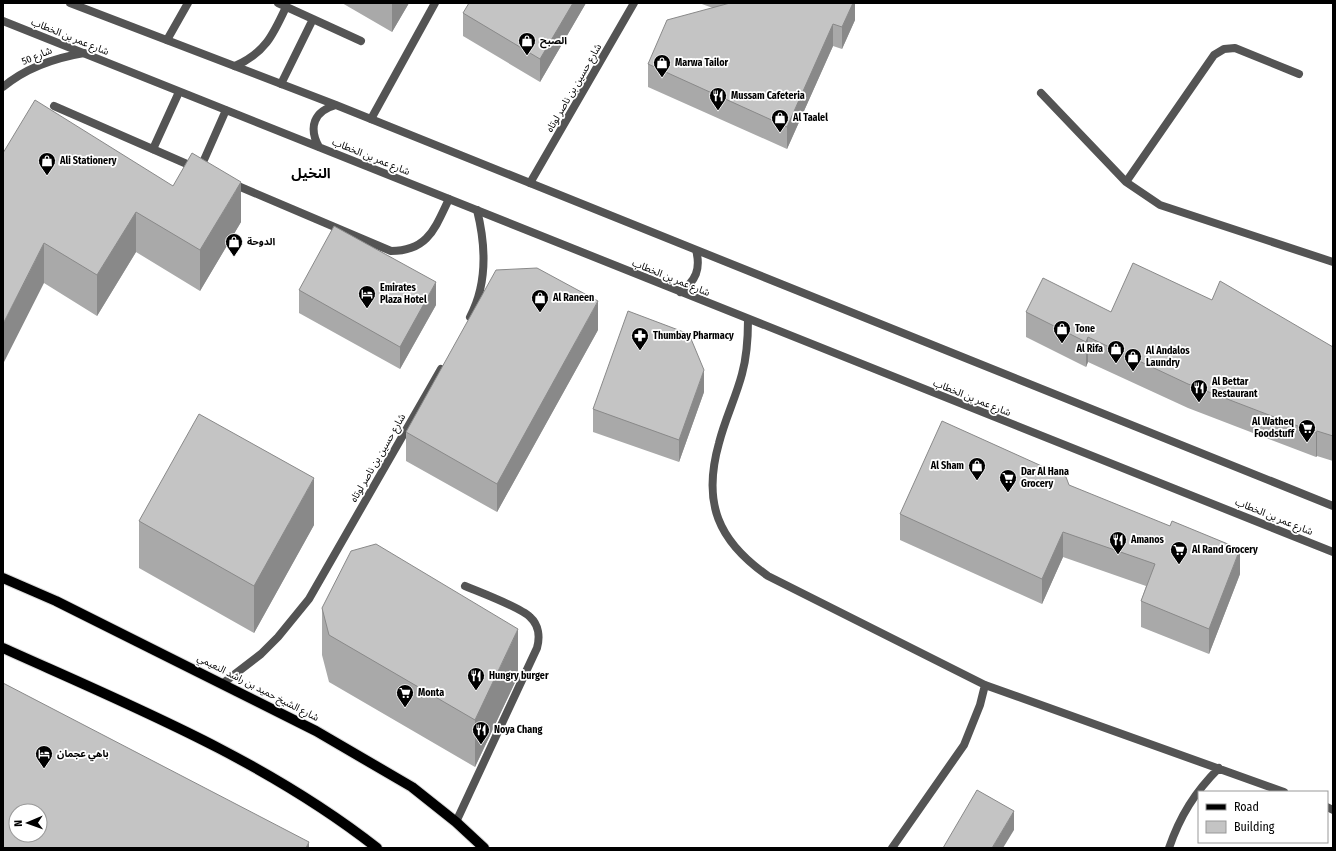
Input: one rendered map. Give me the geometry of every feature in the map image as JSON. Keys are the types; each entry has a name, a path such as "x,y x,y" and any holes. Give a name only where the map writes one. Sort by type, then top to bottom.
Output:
{"main road":[{"name":"شارع الشيخ حميد بن راشد النعيمي","path":"3,578 56,601 316,731 375,764 412,787 456,822 484,848"},
{"path":"3,648 152,715 225,751 294,789 377,848"}],"street":[{"path":"70,3 336,105 1333,506"},
{"path":"167,40 188,3"},
{"path":"278,3 361,41"},
{"path":"371,119 435,3"},
{"name":"شارع حسين بن ناصر لوتاه","path":"530,183 634,3"},
{"path":"235,66 247,60 268,42 286,7"},
{"path":"280,84 313,19"},
{"name":"شارع عمر بن الخطاب","path":"3,21 748,320 1333,552"},
{"path":"1126,182 1214,55 1224,49 1235,48 1299,74"},
{"name":"شارع 50","path":"3,87 26,71 44,62 84,53"},
{"path":"153,149 179,92"},
{"path":"1041,93 1126,182 1160,205 1333,262"},
{"path":"319,147 314,139 313,130 315,121 320,113 327,107 336,105"},
{"path":"54,106 204,171 226,110"},
{"path":"222,178 391,251 404,251 416,247 427,239 435,228 449,199"},
{"path":"466,324 475,308 482,284 484,259 483,234 477,210"},
{"path":"680,292 694,279 698,270 699,260 696,250"},
{"path":"748,320 746,356 742,374 719,441 713,467 712,493 718,518 730,541 747,561 768,576 985,685 1281,791"},
{"name":"شارع حسين بن ناصر لوتاه","path":"222,684 261,654 286,628 309,599 444,364"},
{"path":"456,822 539,640 538,631 529,616 464,586"},
{"path":"892,848 964,745 980,705 985,685"},
{"path":"1199,791 1219,768"},
{"path":"1169,848 1181,816 1198,792"}],"building":[{"path":"469,3 573,3 540,59 463,13"},
{"path":"730,3 853,3 842,27 833,24 787,127 648,64 667,20"},
{"path":"35,100 173,186 192,153 241,182 200,250 136,212 97,275 44,243 3,324 3,153"},
{"name":"Emirates Plaza Hotel","path":"334,226 436,282 400,347 299,290"},
{"path":"1133,263 1212,300 1220,281 1333,347 1333,436 1317,431 1316,433 1188,384 1088,337 1086,342 1026,312 1043,278 1111,312"},
{"path":"537,268 598,301 497,484 406,432 496,270"},
{"path":"628,311 689,334 704,370 679,440 593,409"},
{"path":"199,414 314,478 254,586 139,521"},
{"path":"942,421 1066,477 1069,485 1170,526 1172,521 1240,549 1209,629 1141,601 1155,564 1063,532 1042,579 900,514"},
{"path":"376,544 518,629 475,720 329,635 322,608 351,551"},
{"path":"3,683 309,842 306,848 3,848"},
{"path":"977,790 1014,811 992,848 943,848"}],"place":[{"name":"الصبح","path":"527,56"},
{"name":"Marwa Tailor","path":"662,78"},
{"name":"Mussam Cafeteria","path":"718,111"},
{"name":"Al Taalel","path":"780,133"},
{"name":"Ali Stationery","path":"47,176"},
{"name":"الدوحة","path":"234,257"},
{"name":"Emirates Plaza Hotel","path":"367,309"},
{"name":"Al Raneen","path":"540,313"},
{"name":"Tone","path":"1062,344"},
{"name":"Thumbay Pharmacy","path":"640,351"},
{"name":"Al Rifa","path":"1116,364"},
{"name":"Al Andalos Laundry","path":"1133,372"},
{"name":"Al Bettar Restaurant","path":"1199,403"},
{"name":"Al Watheq Foodstuff","path":"1307,443"},
{"name":"Al Sham","path":"977,481"},
{"name":"Dar Al Hana Grocery","path":"1008,493"},
{"name":"Amanos","path":"1118,555"},
{"name":"Al Rand Grocery","path":"1179,565"},
{"name":"Hungry burger","path":"476,691"},
{"name":"Monta","path":"405,708"},
{"name":"Noya Chang","path":"481,745"},
{"name":"باهي عجمان","path":"44,769"}],"district":[{"name":"النخيل","path":"311,173"}]}
